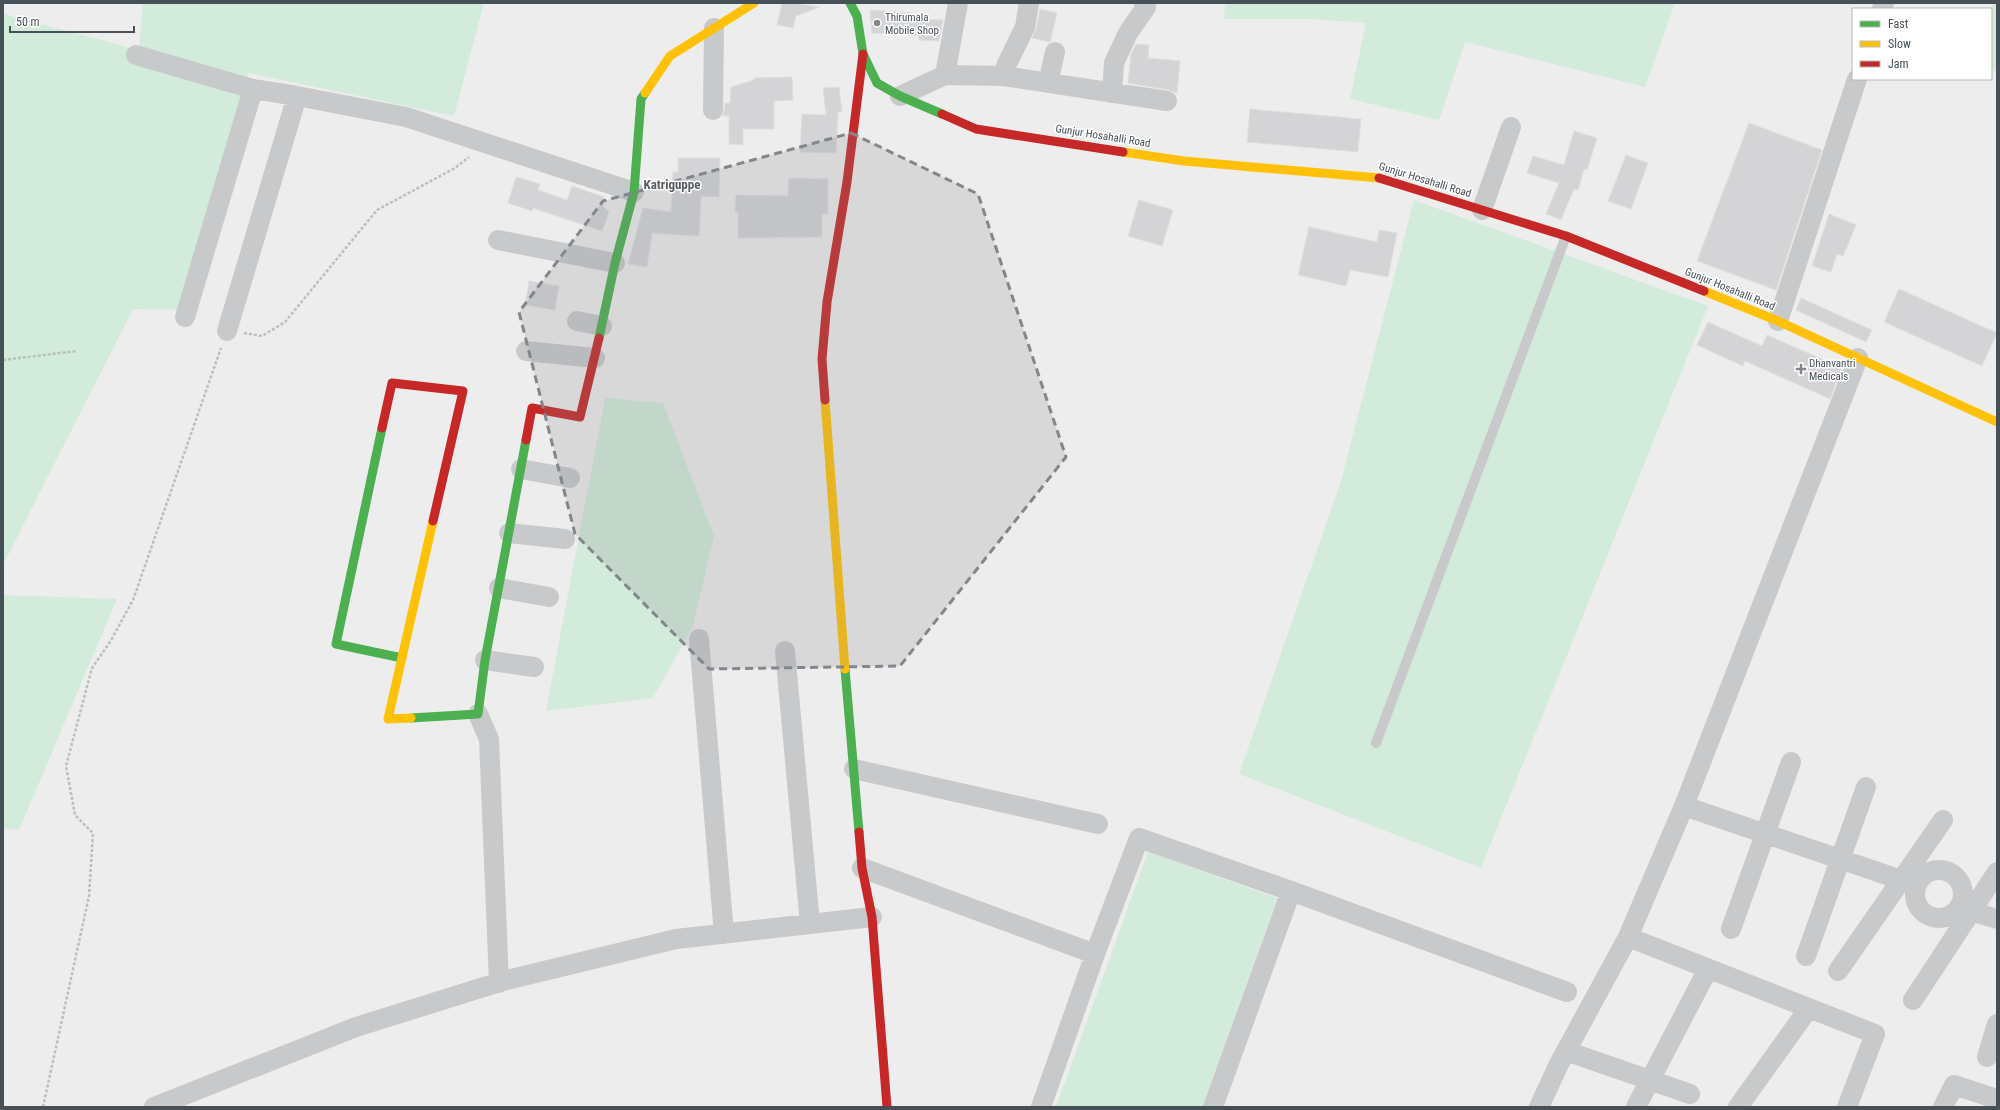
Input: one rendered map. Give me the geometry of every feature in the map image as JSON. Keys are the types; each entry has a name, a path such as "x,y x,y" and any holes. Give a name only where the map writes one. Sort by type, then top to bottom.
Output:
{"street":[{"path":"499,982 489,739 478,714 485,660 532,408 580,417 595,358 615,263 634,192 641,99 670,56 754,3"},
{"name":"Gunjur Hosahalli Road","path":"850,3 857,16 863,54 877,83 900,96 976,129 1184,160 1374,177 1566,236 1778,321 1997,422"},
{"path":"945,75 958,3"},
{"path":"1004,76 1006,66 1025,27 1029,3"},
{"path":"1112,93 1114,63 1128,33 1146,7 1144,3"},
{"path":"713,110 714,28"},
{"path":"1048,83 1055,52"},
{"path":"863,54 847,182 827,302 822,359 833,521 862,868 872,917 888,1107"},
{"path":"136,55 253,89 406,117 634,192"},
{"path":"900,96 945,75 1004,76 1166,101"},
{"path":"1778,321 1857,80"},
{"path":"186,317 253,89"},
{"path":"227,331 297,96"},
{"path":"1482,210 1511,127"},
{"path":"498,240 615,263"},
{"path":"577,320 602,326"},
{"path":"526,351 595,358"},
{"path":"1539,1107 1566,1051 1628,937 1684,806 1858,358"},
{"path":"402,658 336,644 392,383 463,391 402,658 388,719 478,714"},
{"path":"521,468 570,478"},
{"path":"509,533 565,539"},
{"path":"499,588 549,597"},
{"path":"699,639 724,934"},
{"path":"785,651 810,924"},
{"path":"485,660 534,667"},
{"path":"1731,929 1791,762"},
{"path":"854,769 1098,824"},
{"path":"1806,956 1866,788"},
{"path":"1684,806 1909,882 1927,873 1939,870 1950,873 1957,878 1962,889 1962,901 1965,910"},
{"path":"1838,971 1909,882 1943,820"},
{"path":"1042,1107 1095,954 1139,838 1291,891 1567,992"},
{"path":"862,868 1095,954"},
{"path":"1912,1000 1965,910 1997,872"},
{"path":"1909,882 1915,900 1923,913 1938,918 1965,910 1997,919"},
{"path":"1213,1107 1291,891"},
{"path":"154,1107 356,1027 499,982 676,939 872,917"},
{"path":"1628,937 1875,1034 1847,1107"},
{"path":"1636,1107 1708,969"},
{"path":"1738,1107 1809,1008"},
{"path":"1987,1057 1997,1024"},
{"path":"1566,1051 1690,1094"},
{"path":"1943,1107 1954,1085 1997,1099"}],"lane":[{"path":"1376,744 1566,236"}],"path":[{"path":"43,1107 89,896 93,841 93,833 75,815 66,766 92,668 110,642 133,600 227,331 262,336 285,322 376,210 455,168 485,144"},
{"path":"3,360 77,351"}],"highlighted area":[{"path":"851,133 978,194 1066,457 900,666 709,669 575,534 519,312 603,201"}],"green space":[{"path":"143,3 484,3 454,116 248,73 184,310 133,309 3,565 3,14 139,50"},
{"path":"1225,3 1675,3 1645,87 1465,42 1439,120 1350,99 1366,23 1312,19 1224,19"},
{"path":"1993,3 1997,3 1997,72 1992,70"},
{"path":"1414,200 1708,306 1481,868 1239,774 1341,481"},
{"path":"605,398 663,403 714,536 693,626 653,698 546,711"},
{"path":"3,595 117,599 19,830 3,828"},
{"path":"1148,852 1277,898 1202,1107 1056,1107"}],"building":[{"path":"782,3 820,7 796,16 793,28 777,25"},
{"path":"1040,9 1057,13 1050,42 1032,38 1036,29"},
{"path":"870,10 913,13 912,19 943,20 939,41 918,40 919,36 914,35 872,33"},
{"path":"1136,44 1149,45 1148,58 1180,61 1177,93 1169,90 1128,83 1131,54"},
{"path":"792,77 793,100 774,101 774,129 743,129 743,145 729,144 729,116 723,116 725,103 730,103 731,87 754,80 754,78"},
{"path":"839,87 842,112 838,112 836,153 800,152 802,114 826,115 823,88"},
{"path":"1250,109 1361,119 1358,152 1247,142"},
{"path":"1749,123 1822,150 1776,290 1697,261"},
{"path":"1574,131 1597,138 1587,170 1584,169 1578,190 1574,189 1561,220 1546,214 1559,183 1527,173 1533,156 1564,165"},
{"path":"1626,155 1648,163 1631,209 1608,201"},
{"path":"678,158 720,158 719,197 701,196 699,236 652,233 647,267 628,264 643,208 671,212 673,172 678,172"},
{"path":"516,177 540,184 538,190 567,200 572,186 604,197 603,206 609,212 602,231 533,208 532,211 508,203"},
{"path":"789,178 828,179 828,214 822,214 822,237 738,238 738,212 735,212 736,195 788,196"},
{"path":"1139,200 1173,210 1162,246 1128,236"},
{"path":"1829,214 1856,225 1843,256 1837,254 1831,272 1812,266"},
{"path":"1309,227 1377,242 1379,230 1397,233 1388,277 1350,270 1346,286 1298,275"},
{"path":"529,281 559,286 555,310 525,305"},
{"path":"1899,289 1997,333 1982,366 1884,322"},
{"path":"1801,298 1872,330 1866,342 1796,310"},
{"path":"1708,322 1762,346 1767,335 1842,368 1830,399 1745,361 1743,366 1697,345"}],"traffic: fast":[{"path":"850,3 857,16 863,54 877,83 900,96 942,114"},
{"path":"599,338 615,263 634,192 641,99 645,93"},
{"path":"382,428 336,644 402,658"},
{"path":"411,718 478,714 485,660 526,440"},
{"path":"845,669 859,832"}],"traffic: slow":[{"path":"645,93 670,56 754,3"},
{"path":"1123,152 1184,161 1379,178"},
{"path":"1704,291 1778,321 1997,422"},
{"path":"825,400 845,669"},
{"path":"411,718 388,719 433,521"}],"traffic: jam":[{"path":"825,400 822,359 827,302 847,182 863,54"},
{"path":"942,114 976,129 1123,152"},
{"path":"1379,178 1566,236 1704,291"},
{"path":"526,440 532,408 580,417 599,338"},
{"path":"382,428 392,383 463,391 433,521"},
{"path":"859,832 862,868 872,917 887,1107"}],"place":[{"name":"Thirumala Mobile Shop","path":"877,23"},
{"name":"Dhanvantri Medicals","path":"1801,369"}],"district":[{"name":"Katriguppe","path":"672,184"}]}
